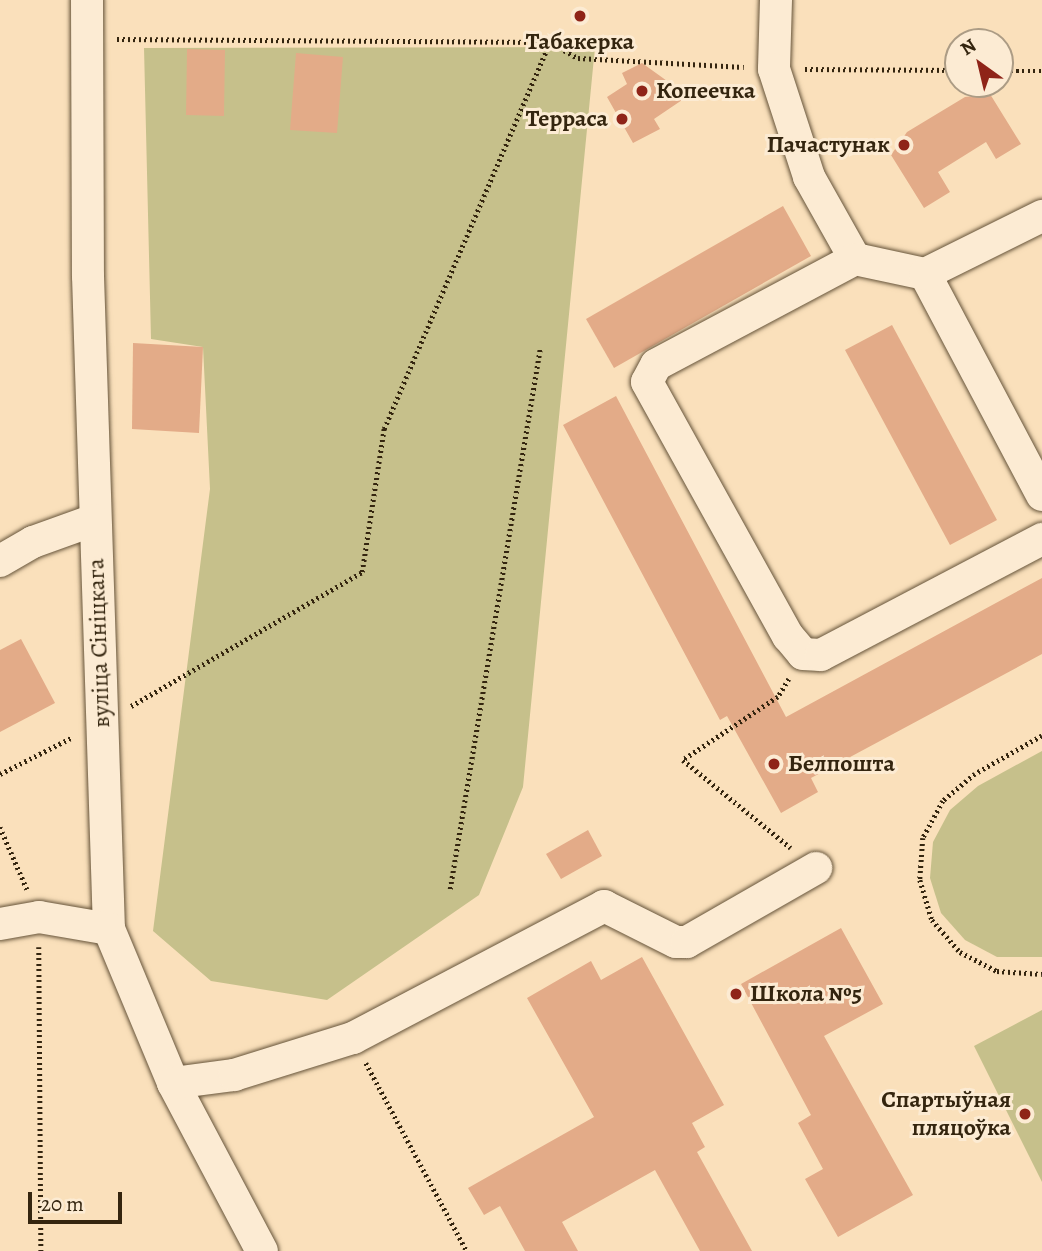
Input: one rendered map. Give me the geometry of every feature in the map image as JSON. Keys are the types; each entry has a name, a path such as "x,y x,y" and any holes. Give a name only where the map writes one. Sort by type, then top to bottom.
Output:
{"street":[{"name":"вуліца Сініцкага","path":"87,0 94,520 108,929 173,1083 262,1251"},
{"path":"776,0 774,69 808,177 855,259"},
{"path":"1042,216 925,274 855,259 656,365 647,382 788,636 803,654 821,655 1042,539"},
{"path":"925,274 1042,495"},
{"path":"0,561 33,542 94,520"},
{"path":"173,1083 234,1075 353,1038 604,906 676,942 687,942 816,868"},
{"path":"0,924 39,917 108,929"}],"path":[{"path":"87,39 550,42 578,58"},
{"path":"0,774 103,722 362,572 384,429 550,42"},
{"path":"1014,71 1042,71"},
{"path":"450,889 540,349"},
{"path":"803,654 778,697 682,760 816,868"},
{"path":"1042,736 975,774 943,801 923,838 920,880 932,920 960,952 997,971 1042,974"},
{"path":"0,827 39,917 41,1251"},
{"path":"353,1038 467,1251"}],"shaded area":[{"path":"595,47 523,787 479,895 327,1000 211,981 153,931 210,489 203,347 151,339 144,48"},
{"path":"1042,751 1042,957 997,957 965,940 941,913 930,878 933,842 950,810 978,786"},
{"name":"Спартыўная пляцоўка","path":"1042,1010 1042,1182 974,1046"}],"building":[{"path":"187,49 225,50 224,116 186,115"},
{"path":"296,53 343,57 337,133 290,130"},
{"path":"642,63 688,96 654,119 660,129 633,143 607,97 627,84 622,73"},
{"path":"963,98 992,98 1021,144 996,159 986,142 938,172 950,192 924,208 891,155 907,132"},
{"path":"783,206 811,256 614,368 586,319"},
{"path":"892,325 997,520 950,545 845,350"},
{"path":"133,343 203,347 199,433 132,429"},
{"path":"616,396 786,717 1042,578 1042,654 811,778 818,792 781,813 727,716 720,720 563,425"},
{"path":"21,639 55,703 0,732 0,650"},
{"path":"588,830 602,856 561,879 546,854"},
{"path":"841,928 883,1004 824,1036 913,1195 838,1237 805,1179 823,1169 798,1123 811,1115 741,984"},
{"path":"642,957 724,1105 692,1123 705,1147 697,1152 752,1251 700,1251 655,1170 562,1222 578,1251 525,1251 500,1206 484,1215 468,1188 594,1117 527,998 591,961 601,980"}],"place":[{"name":"Табакерка","path":"580,16"},
{"name":"Копеечка","path":"642,91"},
{"name":"Терраса","path":"622,119"},
{"name":"Пачастунак","path":"904,145"},
{"name":"Белпошта","path":"774,764"},
{"name":"Школа №5","path":"736,994"},
{"name":"Спартыўная пляцоўка","path":"1025,1114"}]}
